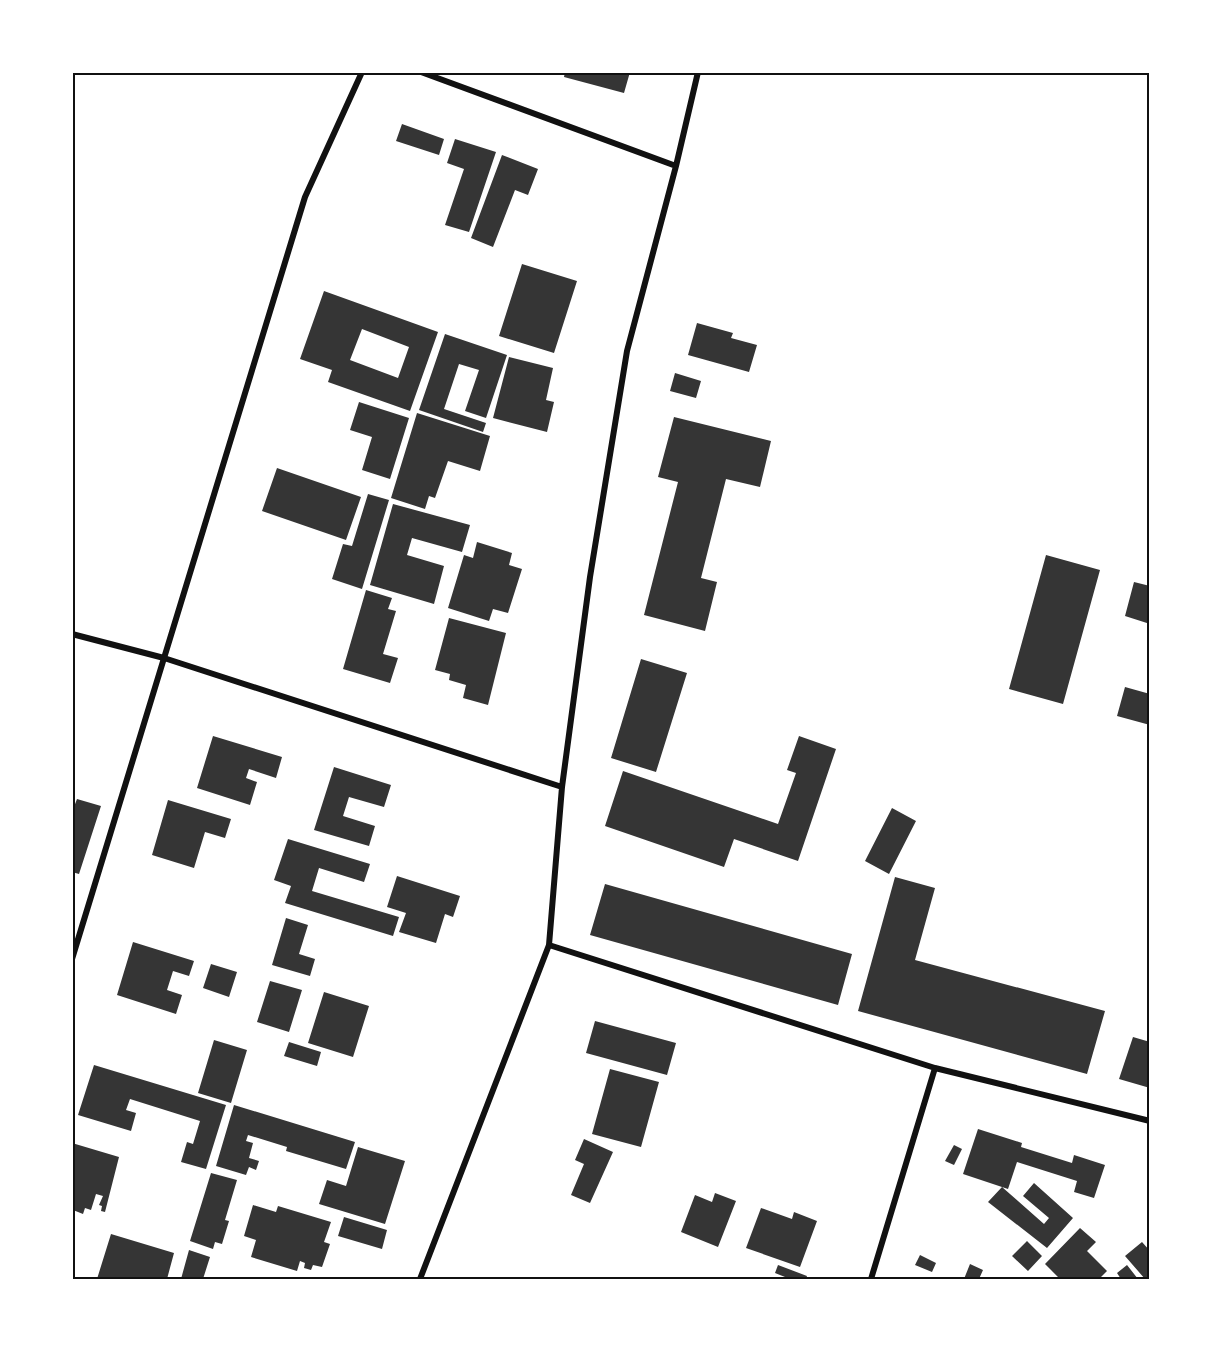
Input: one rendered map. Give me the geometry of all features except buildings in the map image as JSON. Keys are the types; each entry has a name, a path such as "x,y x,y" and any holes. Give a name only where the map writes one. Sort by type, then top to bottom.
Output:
{"street":[{"path":"72,959 305,197 362,72"},
{"path":"421,72 676,166"},
{"path":"420,1279 549,945 562,787 590,577 627,351 676,166 698,72"},
{"path":"72,634 164,658 562,787"},
{"path":"549,945 935,1068 1150,1121"},
{"path":"871,1279 935,1068"}]}
